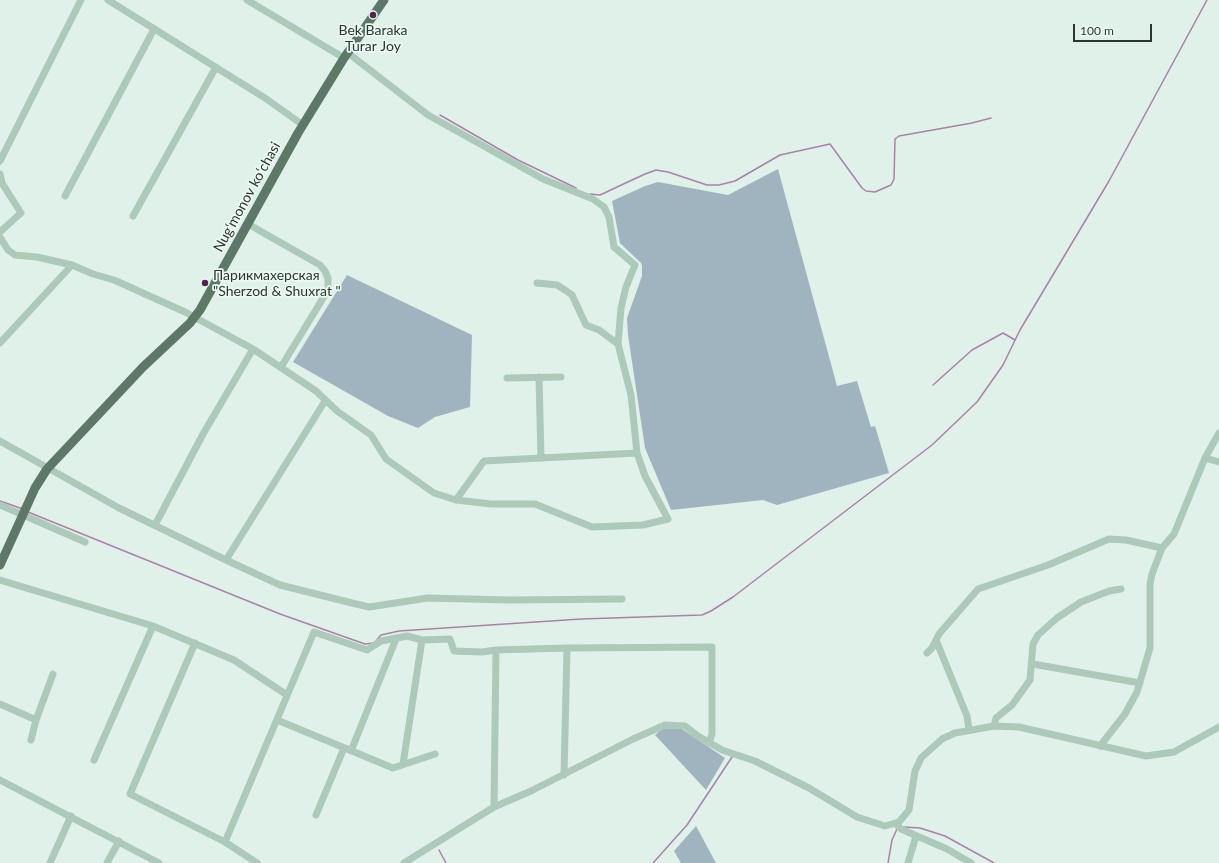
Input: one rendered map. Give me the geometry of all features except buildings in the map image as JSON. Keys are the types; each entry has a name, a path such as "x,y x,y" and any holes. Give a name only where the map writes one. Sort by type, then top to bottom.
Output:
{"main road":[{"name":"Nugʻmonov koʻchasi","path":"23,515 47,469 143,367 195,317 205,303 303,124 346,55 384,0"},
{"path":"0,565 23,515"}],"street":[{"path":"0,161 81,0"},
{"path":"108,0 216,67 303,124"},
{"path":"0,237 8,250 16,255 37,257 72,265 93,274 114,280 195,317 253,349 316,391 337,411 371,435 386,459 427,489 441,496 456,500 491,504 535,504 592,526 643,524 668,519 645,476 637,452 631,395 618,344 621,308 626,286 635,264 614,247 608,217 604,207 593,199 543,179 428,115 346,55 247,0"},
{"path":"65,196 154,29"},
{"path":"132,216 216,67"},
{"path":"0,174 2,183 21,213 0,232"},
{"path":"248,224 320,265 328,278 328,290 281,367"},
{"path":"0,343 72,265"},
{"path":"537,283 557,285 572,295 586,325 599,330 618,344"},
{"path":"155,526 202,434 253,349"},
{"path":"539,377 541,458"},
{"path":"507,378 561,377"},
{"path":"226,560 325,401"},
{"path":"1100,746 1125,714 1140,683 1148,658 1151,638 1150,579 1162,548 1174,534 1205,458 1219,433"},
{"path":"0,441 47,469 155,526 280,585 369,607 428,598 508,600 622,599"},
{"path":"456,500 484,462 637,452"},
{"path":"1205,458 1219,462"},
{"path":"0,505 85,542"},
{"path":"927,653 939,634 978,589 1034,570 1109,539 1126,540 1162,548"},
{"path":"0,580 153,626 234,660 287,695"},
{"path":"994,726 996,718 1012,705 1030,680 1033,664 1033,644 1038,635 1057,618 1081,602 1109,591 1121,589"},
{"path":"94,760 153,626"},
{"path":"225,842 314,632 367,650 381,641 408,636 422,640 450,639 454,651 482,652 496,650 567,648 712,647 712,734 709,743"},
{"path":"316,815 348,750 396,639"},
{"path":"404,764 422,640"},
{"path":"936,640 967,716 969,730"},
{"path":"195,643 130,794 225,842 257,863"},
{"path":"564,775 567,648"},
{"path":"494,807 496,650"},
{"path":"1033,664 1140,683"},
{"path":"31,740 36,720 53,674"},
{"path":"0,704 36,720"},
{"path":"277,720 392,768 435,754"},
{"path":"404,863 494,807 564,775 634,739 665,725 685,726 709,743 722,750 755,761 810,788 857,818 883,826 898,826 916,836 947,849 970,863"},
{"path":"898,826 909,810 915,771 921,758 946,736 994,726 1019,727 1146,756 1174,752 1219,727"},
{"path":"0,780 159,863"},
{"path":"50,863 71,816"},
{"path":"908,863 916,836"},
{"path":"107,863 119,841"}],"shaded area":[{"path":"778,169 837,386 857,381 871,427 875,426 889,473 777,505 763,500 671,510 645,448 628,335 627,318 642,276 642,266 641,263 620,243 612,201 645,186 658,182 728,195"},
{"path":"347,275 472,335 470,407 435,417 418,428 388,416 293,362"},
{"path":"663,728 682,729 725,758 706,790 655,735"},
{"path":"696,826 716,863 681,863 674,851"}],"waterway":[{"path":"376,641 381,635 399,631 581,619 702,615 733,597 932,445 977,402 1003,365 1020,330 1109,181 1207,0"},
{"path":"440,115 518,160 576,188"},
{"path":"590,194 600,195 656,170 668,172 707,185 719,185 735,181 780,155 830,144 862,188 866,191 875,192 891,185 894,179 895,139 899,136 972,123 991,118"},
{"path":"933,385 972,350 1003,333 1015,340"},
{"path":"0,501 23,509"},
{"path":"28,512 280,614 365,644 373,643"},
{"path":"653,863 687,825 732,757"},
{"path":"904,827 920,828 945,836 994,863"},
{"path":"888,863 892,840 897,829"},
{"path":"439,850 446,863"}],"place":[{"name":"Bek Baraka Turar Joy","path":"373,15"},
{"name":"Парикмахерская \"Sherzod & Shuxrat \"","path":"205,283"}]}
